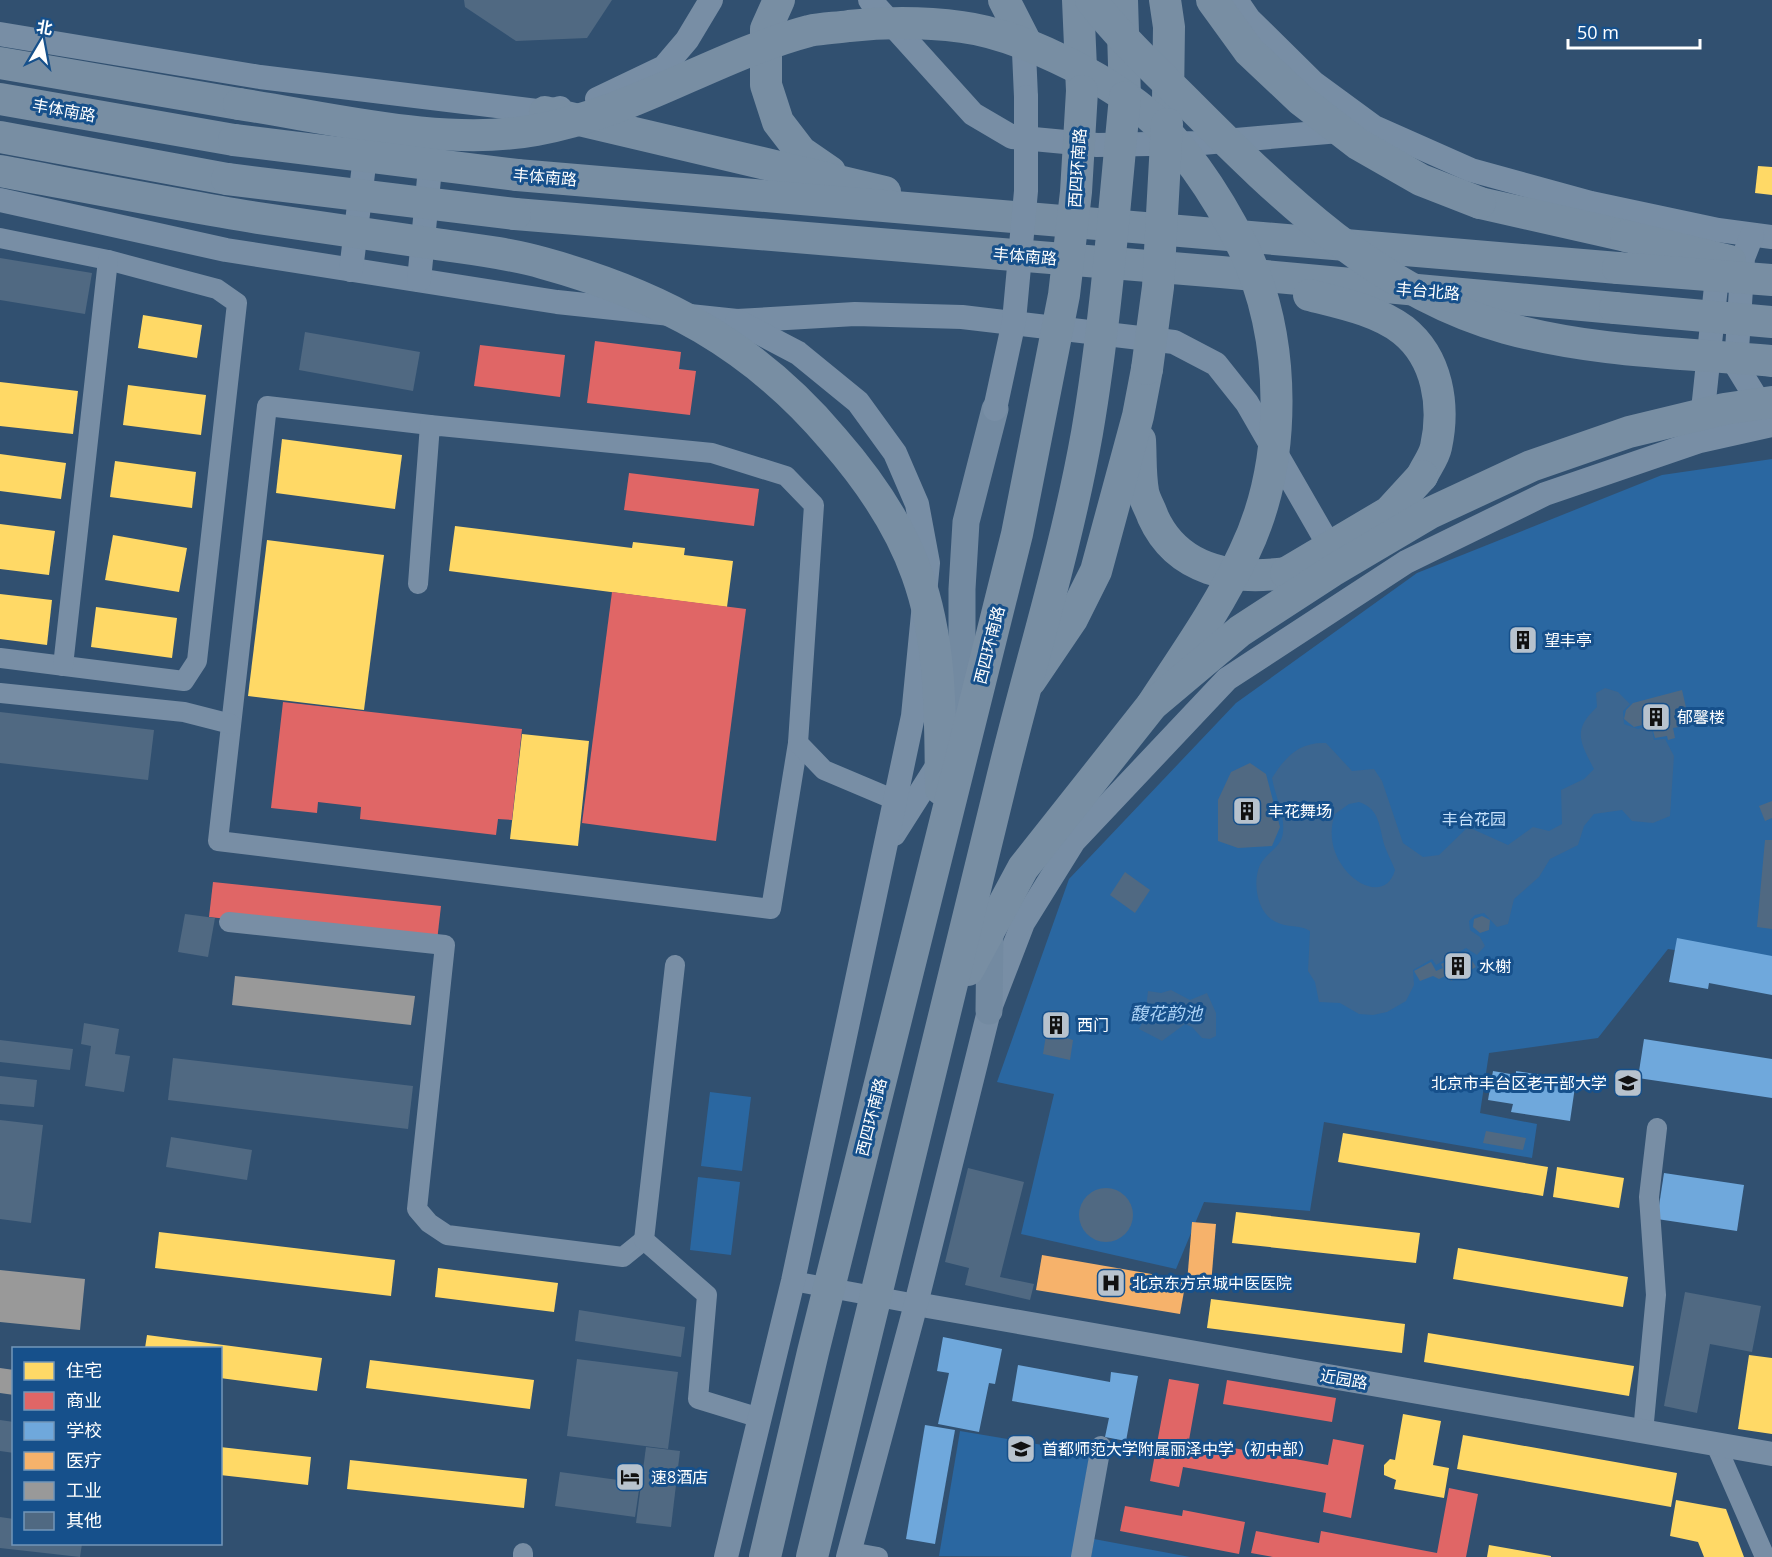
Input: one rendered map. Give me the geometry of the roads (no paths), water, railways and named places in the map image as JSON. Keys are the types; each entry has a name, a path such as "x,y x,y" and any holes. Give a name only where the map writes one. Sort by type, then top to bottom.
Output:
{"highway":[{"path":"780,0 766,29 766,85 778,122 801,152 844,181"},
{"path":"1004,0 1025,40"},
{"name":"西四环南路","path":"765,1557 941,831 1017,534 1040,428 1064,295 1076,192 1082,91 1078,0"},
{"path":"1091,0 1153,68 1298,207 1368,264 1415,290 1444,305 1505,328 1584,346 1772,361"},
{"path":"812,1557 949,1005 1002,780 1063,541 1087,434 1105,299 1125,97 1122,0"},
{"path":"1030,681 1072,619 1096,572 1138,416 1147,369 1164,216 1169,27 1165,0"},
{"path":"1212,0 1249,51 1300,100 1358,144 1421,180 1480,203 1772,271"},
{"path":"0,63 408,130 479,136 535,130 585,118 631,103 745,52 813,30 887,22 965,27 1038,49 1097,79 1144,111 1189,158 1222,206 1247,256 1265,304 1275,364 1277,423 1267,487 1246,550 1212,613 1152,705 1023,868 949,1005"},
{"name":"丰体南路","path":"0,99 234,140 517,175 1772,280"},
{"path":"545,112 844,181 979,215"},
{"name":"丰体南路","path":"0,137 227,179 515,214 1085,261"},
{"path":"0,171 257,218 472,249 541,262 619,287 679,312 728,341 781,384 820,423 860,470 896,525 917,573 930,618 938,668 941,831"},
{"name":"丰台北路","path":"1085,261 1772,322"},
{"path":"1138,416 1143,493 1160,531 1183,554 1210,570 1254,577 1286,573 1389,512 1422,476 1436,449 1439,387 1424,354 1403,330 1358,308 1221,272"},
{"path":"1152,705 1240,632 1332,571 1430,513 1531,466 1629,432 1724,410 1772,402"}],"main road":[{"name":"西四环南路","path":"765,1557 962,729 962,589 966,522 994,409"},
{"path":"812,1557 991,830 1030,681"},
{"path":"989,1011 991,830"}],"street":[{"path":"0,34 373,93 545,112 585,103 621,89 664,67 687,40 711,0"},
{"path":"870,0 973,114 1012,137 1097,145 1202,143 1374,127"},
{"name":"西四环南路","path":"994,409 1014,321 1026,191 1025,40 1016,0"},
{"path":"1236,0 1249,19 1314,83 1374,127 1471,170 1591,203 1718,230 1762,236"},
{"path":"351,270 373,93"},
{"path":"419,280 437,100"},
{"path":"0,200 226,250 557,302 737,321 855,314 962,317 1174,342 1216,364 1247,403 1357,595"},
{"path":"1700,441 1720,247 1718,230"},
{"path":"1762,236 1743,258 1736,364 1755,396 1772,411"},
{"path":"0,238 108,260 217,289 237,303 197,661 184,681 0,658"},
{"path":"63,666 108,260"},
{"path":"726,1557 793,1281 913,716 928,563 917,504 895,453 858,402 798,353 737,321"},
{"path":"267,406 712,453 786,476 814,505 798,743 771,909 218,841 231,724 267,406"},
{"path":"418,584 430,425"},
{"path":"878,1557 849,1554 916,1304 989,1011 1023,923 1074,841 1227,679 1406,562 1545,494 1700,441 1772,425"},
{"path":"0,693 184,712 231,724"},
{"path":"886,846 962,729"},
{"path":"798,743 824,770 895,800"},
{"path":"229,922 445,945 417,1209 429,1223 447,1235 623,1257 644,1240 675,965"},
{"path":"1643,1432 1656,1295 1649,1197 1657,1128"},
{"path":"644,1240 707,1295 698,1399 760,1418"},
{"path":"793,1281 916,1304"},
{"name":"近园路","path":"916,1304 1772,1454"},
{"path":"1716,1445 1765,1557"},
{"path":"1081,1557 1101,1446"}],"water":[{"path":"1605,688 1618,692 1630,704 1623,711 1624,724 1638,729 1651,725 1654,740 1665,739 1674,756 1670,816 1653,823 1632,821 1622,810 1594,814 1584,826 1578,845 1550,859 1539,877 1514,899 1508,924 1497,927 1484,913 1475,915 1469,921 1470,930 1480,937 1485,946 1477,955 1466,948 1436,965 1432,959 1413,970 1414,985 1406,1001 1387,1012 1373,1015 1359,1014 1340,1003 1319,1002 1315,982 1308,971 1310,931 1302,927 1280,924 1270,918 1260,905 1258,897 1256,880 1260,865 1280,842 1283,832 1283,818 1272,778 1288,757 1308,745 1326,743 1352,771 1374,769 1382,781 1403,843 1423,857 1439,855 1468,827 1508,845 1533,827 1549,831 1562,824 1561,790 1584,779 1594,769 1582,744 1581,730 1589,715 1597,707 1596,693","holes":["1359,802 1372,809 1378,820 1385,847 1395,870 1388,882 1378,887 1366,885 1353,878 1342,866 1335,851 1332,833 1335,814 1349,804"]},
{"name":"馥花韵池","path":"1171,990 1190,1000 1207,993 1216,1013 1216,1036 1210,1039 1202,1038 1192,1027 1185,1024 1162,1041 1139,1029 1145,1017 1148,991 1161,993"}],"place":[{"name":"望丰亭","path":"1523,640"},
{"name":"郁馨楼","path":"1656,717"},
{"name":"丰花舞场","path":"1247,811"},
{"name":"水榭","path":"1458,966"},
{"name":"西门","path":"1056,1025"},
{"name":"北京市丰台区老干部大学","path":"1628,1083"},
{"name":"北京东方京城中医医院","path":"1111,1283"},
{"name":"首都师范大学附属丽泽中学（初中部）","path":"1021,1449"},
{"name":"速8酒店","path":"630,1477"}],"park label":[{"name":"丰台花园","path":"1474,819"}]}
